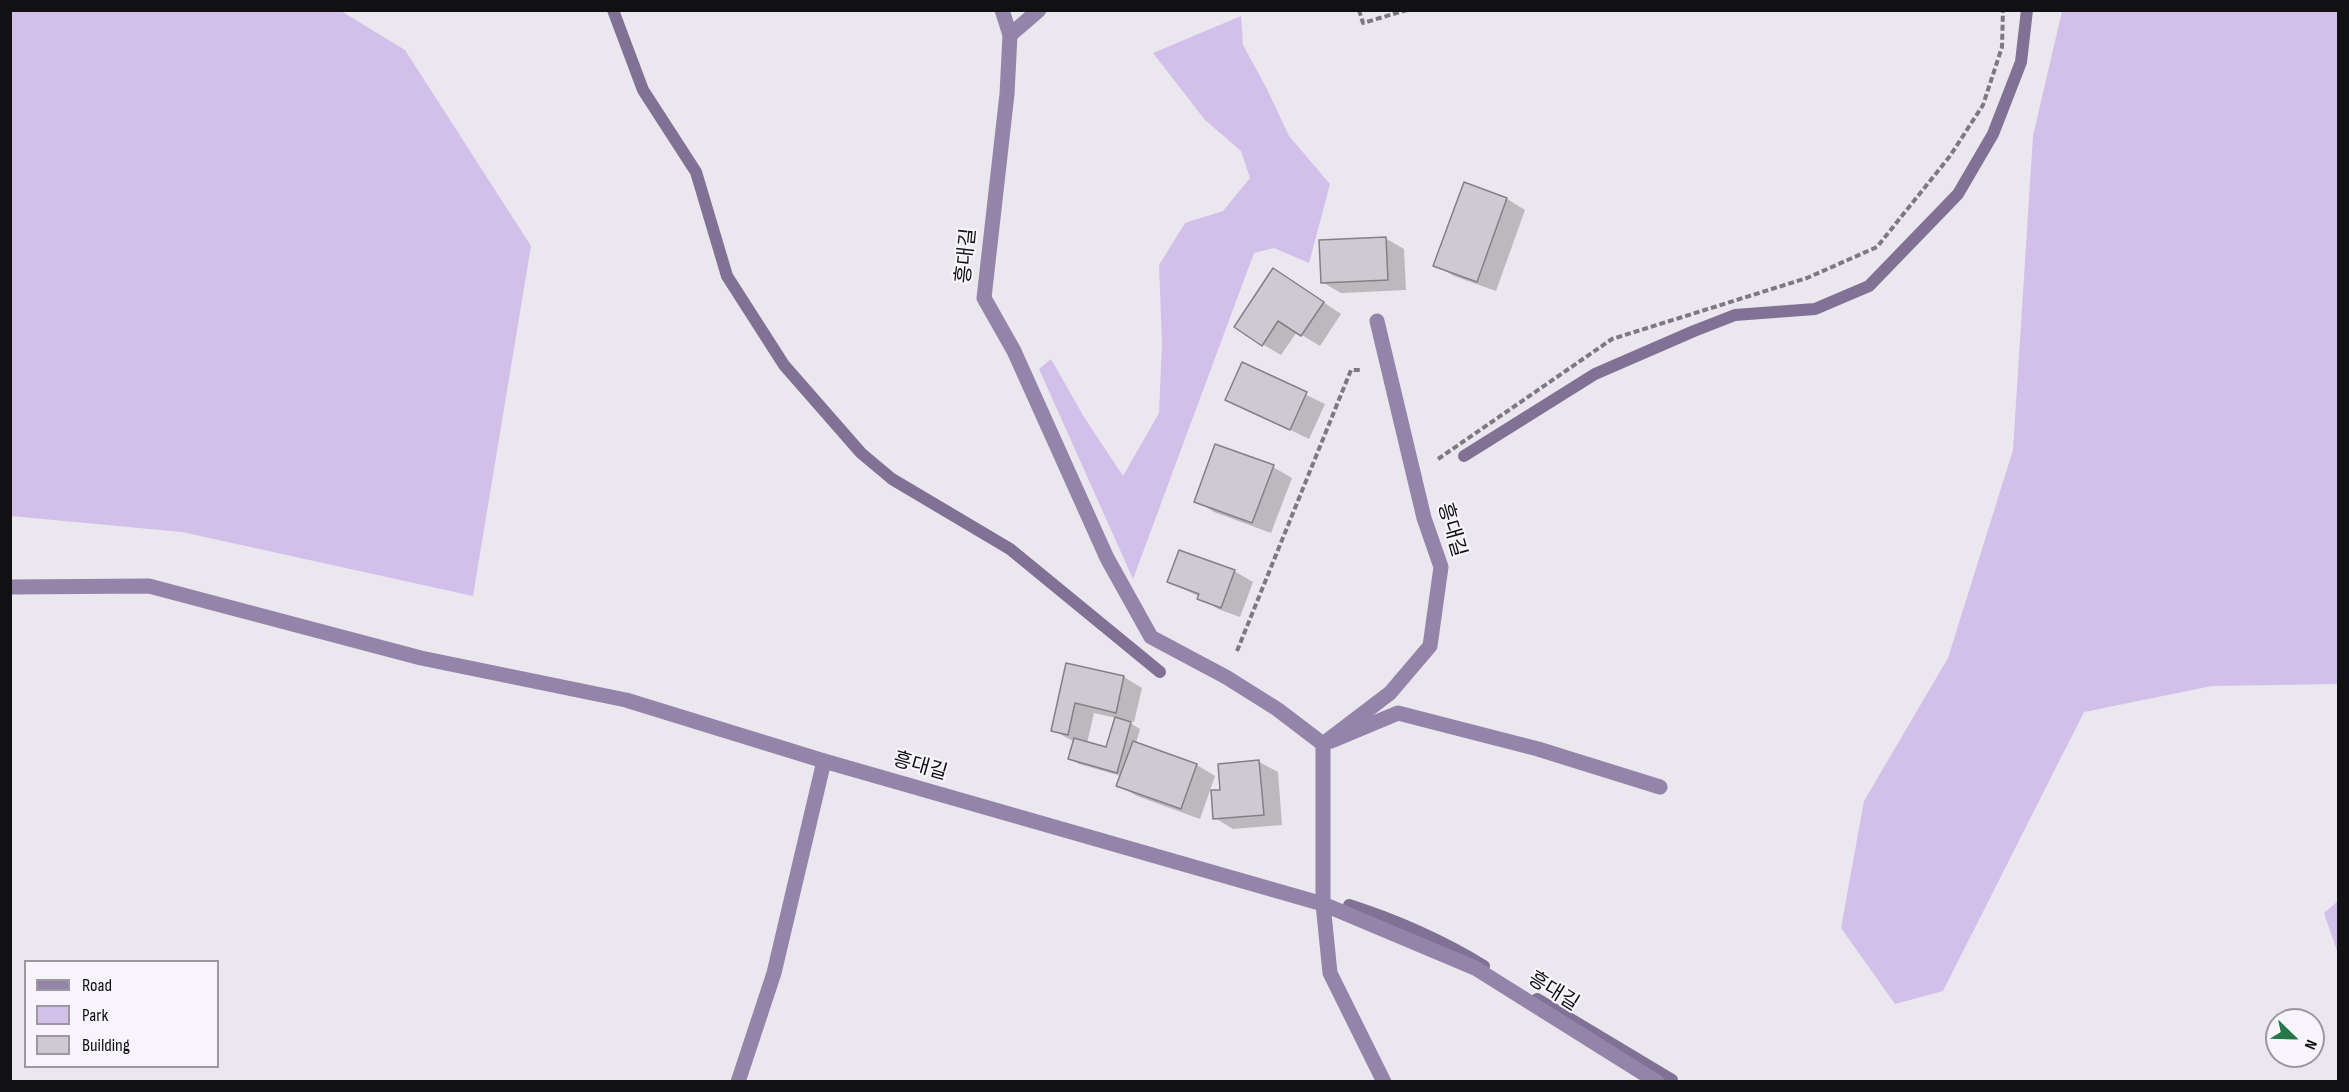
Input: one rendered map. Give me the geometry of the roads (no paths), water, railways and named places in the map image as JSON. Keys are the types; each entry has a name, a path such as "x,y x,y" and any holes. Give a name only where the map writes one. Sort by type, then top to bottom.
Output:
{"street":[{"name":"흥대길","path":"1002,10 1010,35 1007,94 984,298 1014,351 1107,558 1151,637 1226,677 1277,709 1323,744 1390,693 1430,646 1441,567 1424,518 1377,321"},
{"path":"1010,35 1039,10"},
{"name":"흥대길","path":"10,586 149,586 421,658 626,700 824,761 1323,904 1475,968 1657,1082"},
{"path":"1384,1082 1330,973 1323,904 1323,744 1398,713 1538,749 1660,787"},
{"path":"738,1082 774,973 824,761"}],"waterway":[{"path":"613,10 643,90 696,172 727,276 784,365 861,453 892,479 1010,549 1160,672"},
{"path":"1464,456 1595,374 1694,331 1735,315 1815,309 1869,286 1958,194 1993,134 2021,62 2027,10"},
{"path":"1349,905 1419,932 1484,966"},
{"path":"1537,999 1672,1080"}]}
